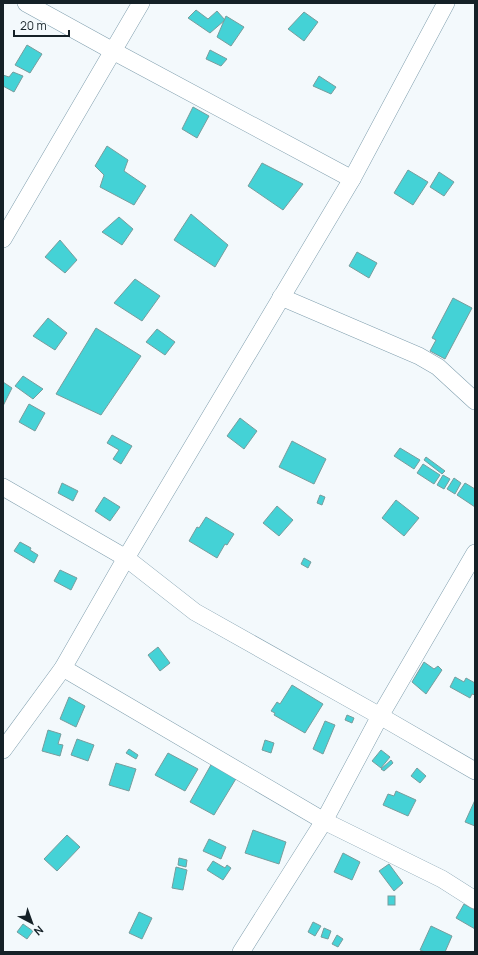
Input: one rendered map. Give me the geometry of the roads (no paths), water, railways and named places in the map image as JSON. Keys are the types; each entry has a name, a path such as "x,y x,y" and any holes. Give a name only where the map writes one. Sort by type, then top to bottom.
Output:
{"street":[{"path":"26,3 352,179"},
{"path":"3,239 141,3"},
{"path":"3,750 63,668 126,558 352,179 446,3"},
{"path":"292,279 307,309"},
{"path":"281,297 419,356 438,367 475,401"},
{"path":"3,488 126,558 196,612 475,771"},
{"path":"241,952 324,821 380,716 475,553"},
{"path":"63,668 324,821 442,879 475,900"}]}
